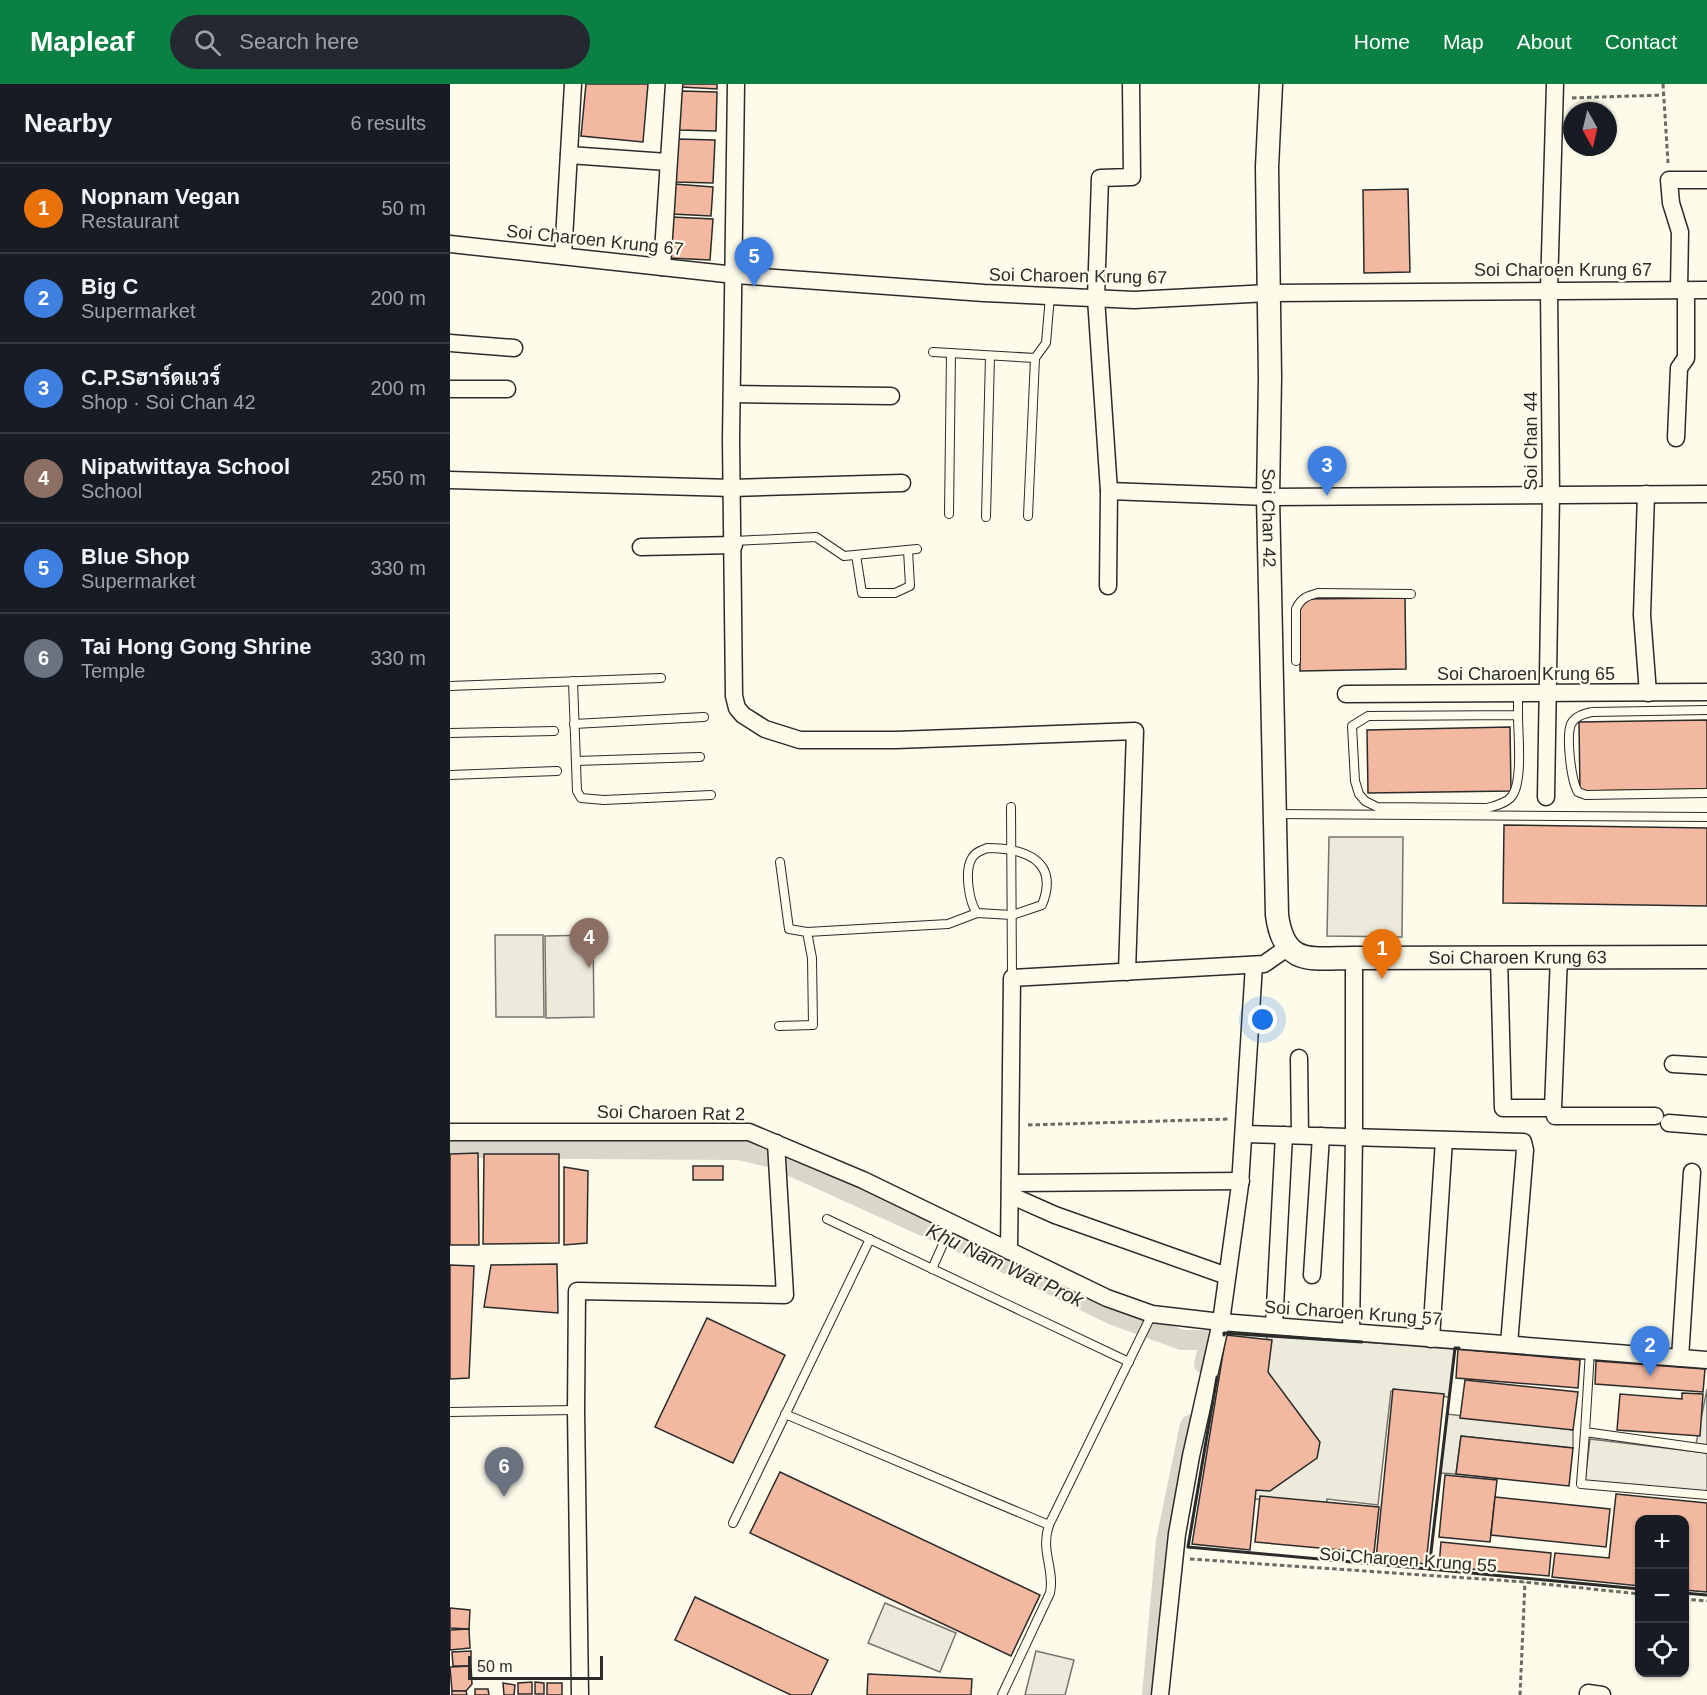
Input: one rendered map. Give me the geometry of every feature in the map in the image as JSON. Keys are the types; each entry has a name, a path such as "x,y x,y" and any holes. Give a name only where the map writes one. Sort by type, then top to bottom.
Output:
{"street":[{"path":"563,256 573,84"},
{"path":"662,267 667,162 674,84"},
{"path":"736,84 732,488 734,696 737,708 743,715 765,729 800,740 896,740 1135,731 1127,972"},
{"path":"1108,586 1108,491 1096,298 1100,178 1132,177 1131,84"},
{"name":"Soi Chan 42","path":"1271,84 1267,167 1268,496 1286,661 1274,814 1277,915 1279,930 1287,948"},
{"name":"Soi Chan 44","path":"1546,797 1551,494 1549,289 1555,84"},
{"path":"569,155 667,162"},
{"path":"1676,438 1679,368 1686,358 1680,232 1671,203 1669,180 1707,180"},
{"name":"Soi Charoen Krung 67","path":"450,244 735,275 1134,300 1269,293 1549,289 1707,290"},
{"path":"450,343 514,348"},
{"path":"450,389 507,389"},
{"path":"732,394 891,396"},
{"path":"450,480 732,488 902,483"},
{"path":"1108,491 1268,496 1707,494"},
{"path":"1638,699 1646,494"},
{"path":"641,547 734,543"},
{"name":"Soi Charoen Krung 65","path":"1346,694 1518,692 1638,699 1707,692"},
{"path":"1009,1251 1012,978 1264,964 1287,948"},
{"name":"Soi Charoen Krung 63","path":"1287,948 1304,957 1707,957"},
{"path":"1558,956 1552,1108 1555,1116 1662,1119 1707,1126"},
{"path":"1351,1332 1354,958"},
{"path":"1499,958 1503,1108 1552,1108"},
{"path":"1160,1695 1174,1558 1191,1456 1221,1322 1241,1180 1254,965"},
{"path":"1274,1326 1299,1058"},
{"path":"1673,1064 1707,1066"},
{"path":"1244,1126 1292,1135 1354,1134 1523,1142 1525,1150 1509,1344"},
{"name":"Soi Charoen Rat 2","path":"450,1132 749,1132 776,1148 863,1180 950,1227 1009,1251"},
{"path":"1312,1275 1321,1136"},
{"path":"1431,1339 1444,1140"},
{"path":"580,1695 576,1410 577,1292 785,1295 776,1148"},
{"path":"1680,1358 1692,1172"},
{"path":"1010,1189 1241,1180"},
{"path":"1010,1189 1055,1215 1227,1276"},
{"name":"Soi Charoen Krung 57","path":"1009,1251 1151,1317 1707,1360"}],"lane":[{"path":"1028,516 1035,358 1046,343 1050,296"},
{"path":"933,352 1035,358"},
{"path":"950,514 951,353"},
{"path":"986,517 990,356"},
{"path":"734,543 816,537 822,539 836,552 856,555 912,550 910,586 896,593 862,593 856,555"},
{"path":"1286,661 1296,609 1300,601 1307,596 1318,593 1411,594"},
{"path":"450,686 661,678"},
{"path":"573,681 577,790 581,798 604,800 711,795"},
{"path":"1518,692 1518,715 1517,786 1511,798 1487,808 1377,807 1359,794 1355,781 1352,726 1357,720 1368,716 1518,715"},
{"path":"1707,710 1638,699 1581,715 1572,722 1569,731 1572,778 1578,792 1586,795 1707,793"},
{"path":"574,724 704,717"},
{"path":"450,733 554,730"},
{"path":"576,761 700,757"},
{"path":"450,775 557,771"},
{"path":"1011,807 1012,978"},
{"path":"1274,814 1707,817"},
{"path":"780,862 789,929 807,932 948,924 977,913 1012,915 1042,905 1046,891 1042,865 1029,854 1011,848 987,848 976,852 970,860 969,871 971,905 977,913"},
{"path":"779,1026 813,1024 812,958 807,932"},
{"path":"826,1220 1129,1362"},
{"path":"932,1269 950,1227"},
{"path":"733,1523 870,1239"},
{"path":"1002,1695 1050,1593 1051,1578 1044,1547 1049,1525 1151,1317"},
{"path":"1590,1352 1581,1484 1707,1495"},
{"path":"450,1412 576,1410"},
{"path":"785,1414 1049,1525"},
{"path":"1585,1432 1707,1449"}],"path":[{"path":"1663,84 1669,180"},
{"path":"1566,98 1664,95"},
{"path":"1011,1126 1244,1126"},
{"name":"Soi Charoen Krung 55","path":"1174,1558 1525,1582 1635,1593"},
{"path":"1520,1695 1525,1582"},
{"path":"1689,1599 1707,1601"}],"shaded area":[{"path":"1329,837 1403,837 1402,937 1327,936"},
{"path":"495,935 543,935 544,1017 496,1017"},
{"path":"593,935 594,1017 546,1018 545,936"},
{"path":"1267,1336 1455,1348 1449,1397 1391,1391 1378,1505 1327,1499 1326,1509 1249,1498"},
{"path":"1707,1389 1707,1445 1696,1444"},
{"path":"1447,1414 1573,1430 1573,1448 1461,1436 1456,1474 1440,1473"},
{"path":"1590,1439 1707,1453 1707,1492 1585,1481"},
{"path":"885,1603 956,1633 940,1672 868,1643"},
{"path":"1036,1651 1074,1660 1065,1695 1025,1695"}],"building":[{"path":"586,84 648,84 643,142 581,136"},
{"path":"681,84 717,84 717,89 681,87"},
{"path":"681,91 717,92 716,131 679,130"},
{"path":"677,139 715,140 713,183 675,182"},
{"path":"674,184 713,187 711,216 672,214"},
{"path":"1408,189 1410,272 1364,273 1363,190"},
{"path":"672,217 713,219 710,260 669,258"},
{"path":"1405,598 1406,669 1300,671 1300,599"},
{"path":"1707,720 1707,789 1580,791 1579,722"},
{"path":"1510,727 1511,791 1368,793 1367,730"},
{"path":"1504,825 1707,828 1707,906 1503,903"},
{"path":"478,1153 479,1245 450,1245 450,1154"},
{"path":"484,1154 559,1154 559,1243 483,1244"},
{"path":"693,1166 723,1166 723,1180 693,1180"},
{"path":"564,1167 588,1171 587,1243 564,1245"},
{"path":"557,1264 558,1313 484,1307 491,1265"},
{"path":"450,1265 474,1266 469,1378 450,1379"},
{"path":"707,1318 785,1355 733,1463 655,1427"},
{"path":"1226,1335 1272,1340 1268,1372 1320,1442 1317,1458 1270,1491 1256,1490 1250,1550 1192,1544"},
{"path":"1458,1349 1580,1360 1578,1388 1456,1378"},
{"path":"1596,1361 1705,1369 1703,1392 1595,1384"},
{"path":"1465,1380 1578,1392 1573,1430 1460,1418"},
{"path":"1393,1389 1444,1394 1426,1564 1376,1559"},
{"path":"1682,1393 1703,1394 1700,1436 1617,1430 1620,1394 1682,1399"},
{"path":"1461,1436 1573,1448 1569,1486 1456,1474"},
{"path":"780,1472 1040,1595 1011,1656 750,1533"},
{"path":"1445,1475 1497,1480 1490,1542 1439,1537"},
{"path":"1616,1494 1707,1503 1707,1592 1689,1590 1689,1515 1635,1515 1635,1585 1552,1577 1555,1553 1609,1558"},
{"path":"1260,1496 1379,1507 1374,1553 1255,1542"},
{"path":"1495,1497 1610,1509 1606,1547 1491,1535"},
{"path":"1441,1542 1551,1553 1549,1576 1439,1566"},
{"path":"695,1597 828,1660 811,1695 791,1695 675,1640"},
{"path":"450,1608 470,1610 469,1629 450,1628"},
{"path":"469,1629 470,1648 450,1650 450,1630"},
{"path":"471,1651 471,1666 453,1666 452,1652"},
{"path":"471,1666 472,1684 466,1691 452,1691 450,1667"},
{"path":"868,1674 972,1679 971,1695 867,1695"},
{"path":"532,1682 532,1694 518,1694 518,1683"},
{"path":"535,1682 544,1683 544,1694 535,1694"},
{"path":"503,1683 515,1685 514,1695 504,1695"},
{"path":"547,1683 562,1683 562,1695 547,1695"},
{"path":"475,1689 488,1689 489,1695 475,1695"},
{"path":"452,1691 466,1691 467,1695 452,1695"}],"waterway":[{"name":"Khu Nam Wat Prok","path":"450,1148 739,1150 773,1158 1025,1272 1113,1315 1182,1340 1210,1340 1204,1364"},
{"name":"Khu Nam Wat Prok","path":"1152,1695 1166,1541 1190,1425"}],"wall":[{"path":"1224,1335 1224,1333 1362,1342"},
{"path":"1459,1348 1455,1348 1429,1569 1635,1589"},
{"path":"1217,1377 1188,1547 1429,1569"},
{"path":"1689,1593 1707,1595"}],"place":[{"name":"Blue Shop","path":"754,287"},
{"name":"C.P.Sฮาร์ดแวร์","path":"1327,496"},
{"name":"Nipatwittaya School","path":"589,968"},
{"name":"Nopnam Vegan","path":"1382,979"},
{"name":"Big C","path":"1650,1376"},
{"name":"Tai Hong Gong Shrine","path":"504,1497"}]}
